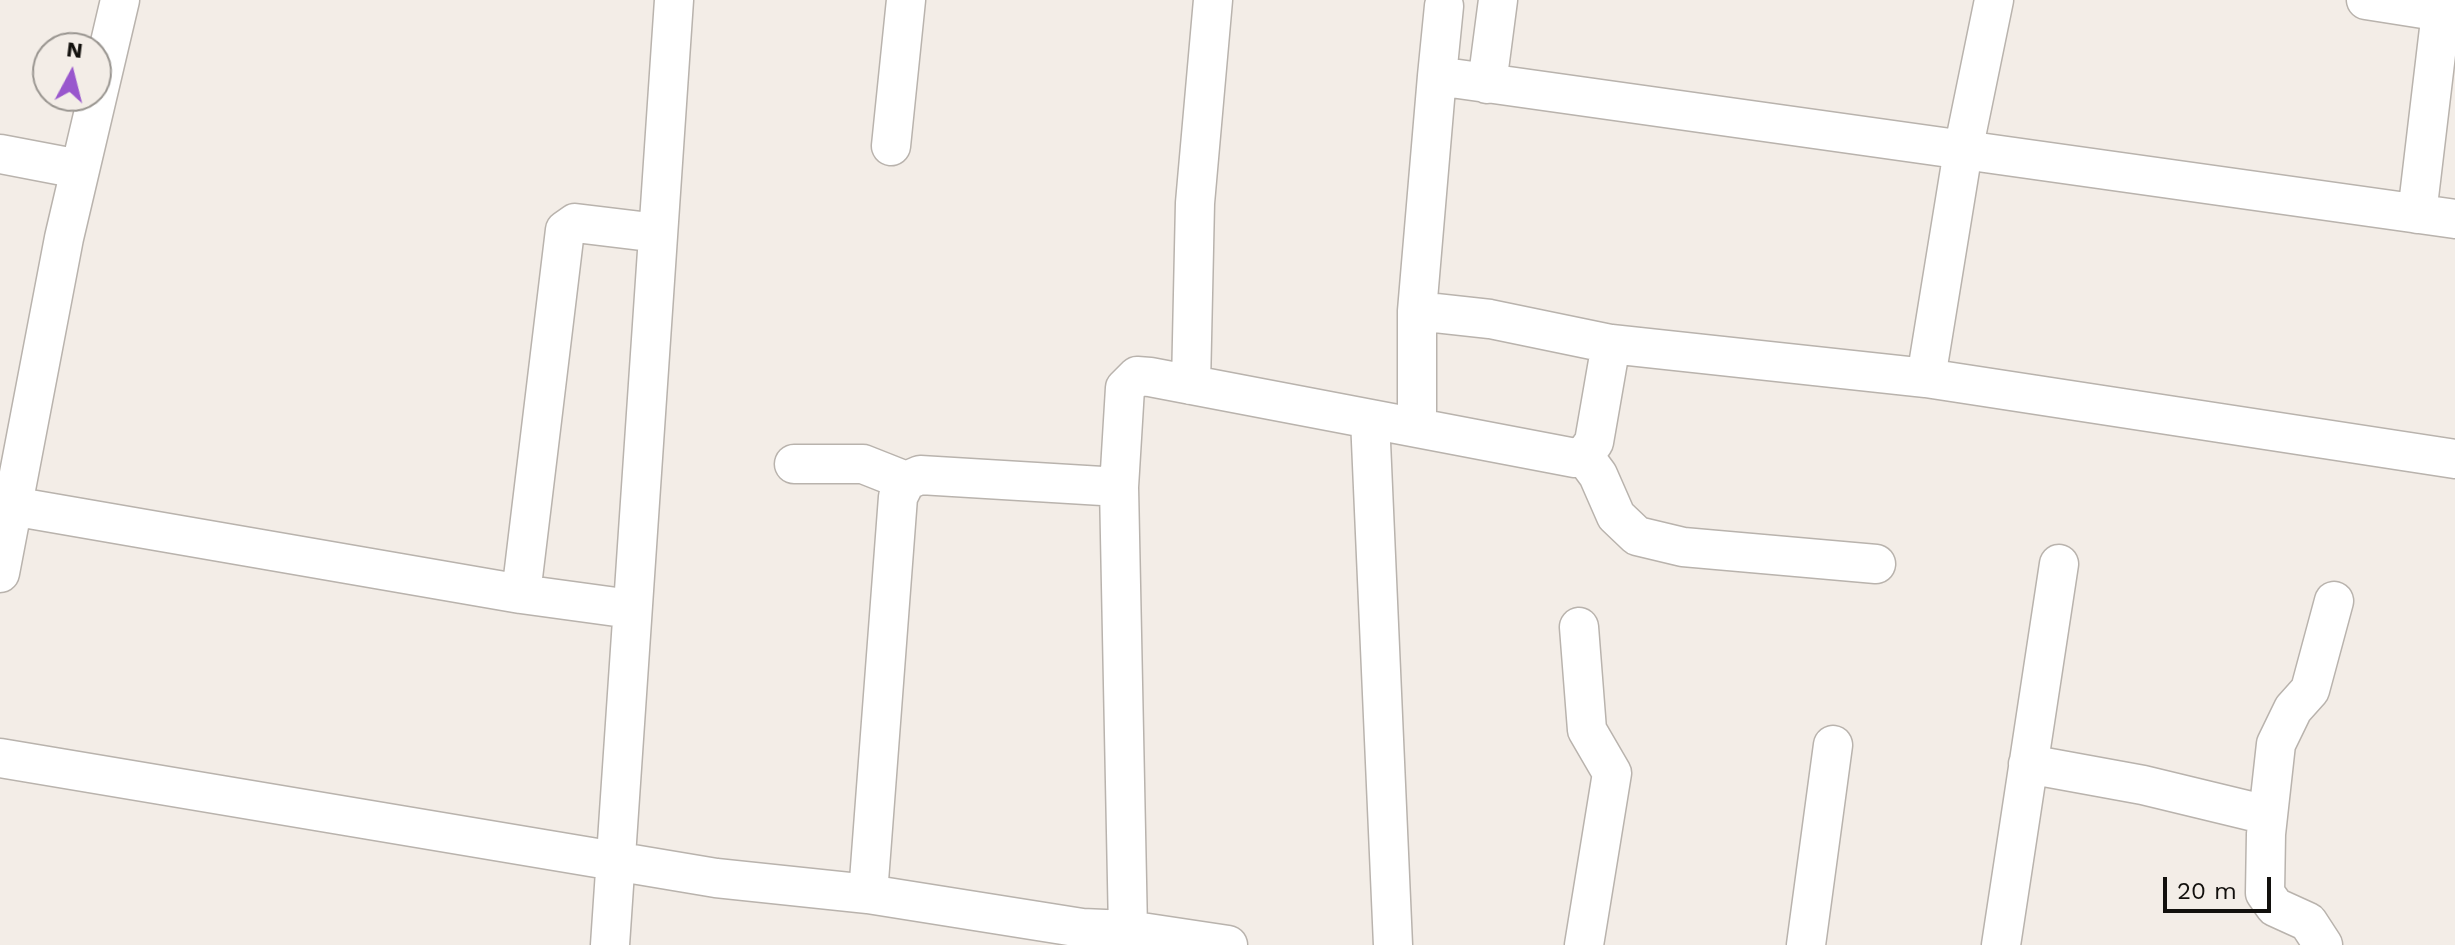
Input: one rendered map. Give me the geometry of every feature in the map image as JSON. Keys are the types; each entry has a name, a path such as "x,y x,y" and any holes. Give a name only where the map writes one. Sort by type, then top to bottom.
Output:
{"street":[{"path":"0,573 79,169 120,0"},
{"path":"610,945 674,0"},
{"path":"891,146 906,0"},
{"path":"1191,385 1195,203 1213,0"},
{"path":"1487,84 1498,0"},
{"path":"1926,378 1963,151 1994,0"},
{"path":"2366,0 2427,8 2417,214"},
{"path":"1417,427 1417,311 1444,6"},
{"path":"1437,76 2455,219"},
{"path":"0,154 79,169"},
{"path":"521,594 565,230 575,223 658,233"},
{"path":"1417,311 1543,328 1611,344 1926,378 2455,459"},
{"path":"1128,930 1119,487 1125,388 1137,376 1575,458 1584,456 1594,442 1611,344"},
{"path":"1370,419 1393,945"},
{"path":"1584,456 1598,475 1616,516 1637,536 1683,547 1876,564"},
{"path":"794,464 863,464 906,481"},
{"path":"868,894 898,497 906,481 920,475 1119,487"},
{"path":"12,506 521,594 631,609"},
{"path":"2001,945 2059,564"},
{"path":"2323,945 2308,922 2275,907 2265,893 2267,815 2276,744 2293,709 2310,690 2334,601"},
{"path":"1579,627 1587,730 1612,773 1584,945"},
{"path":"1806,945 1833,745"},
{"path":"0,758 716,878 868,894 1082,928 1128,930 1228,945"},
{"path":"2028,764 2143,785 2267,815"}]}
